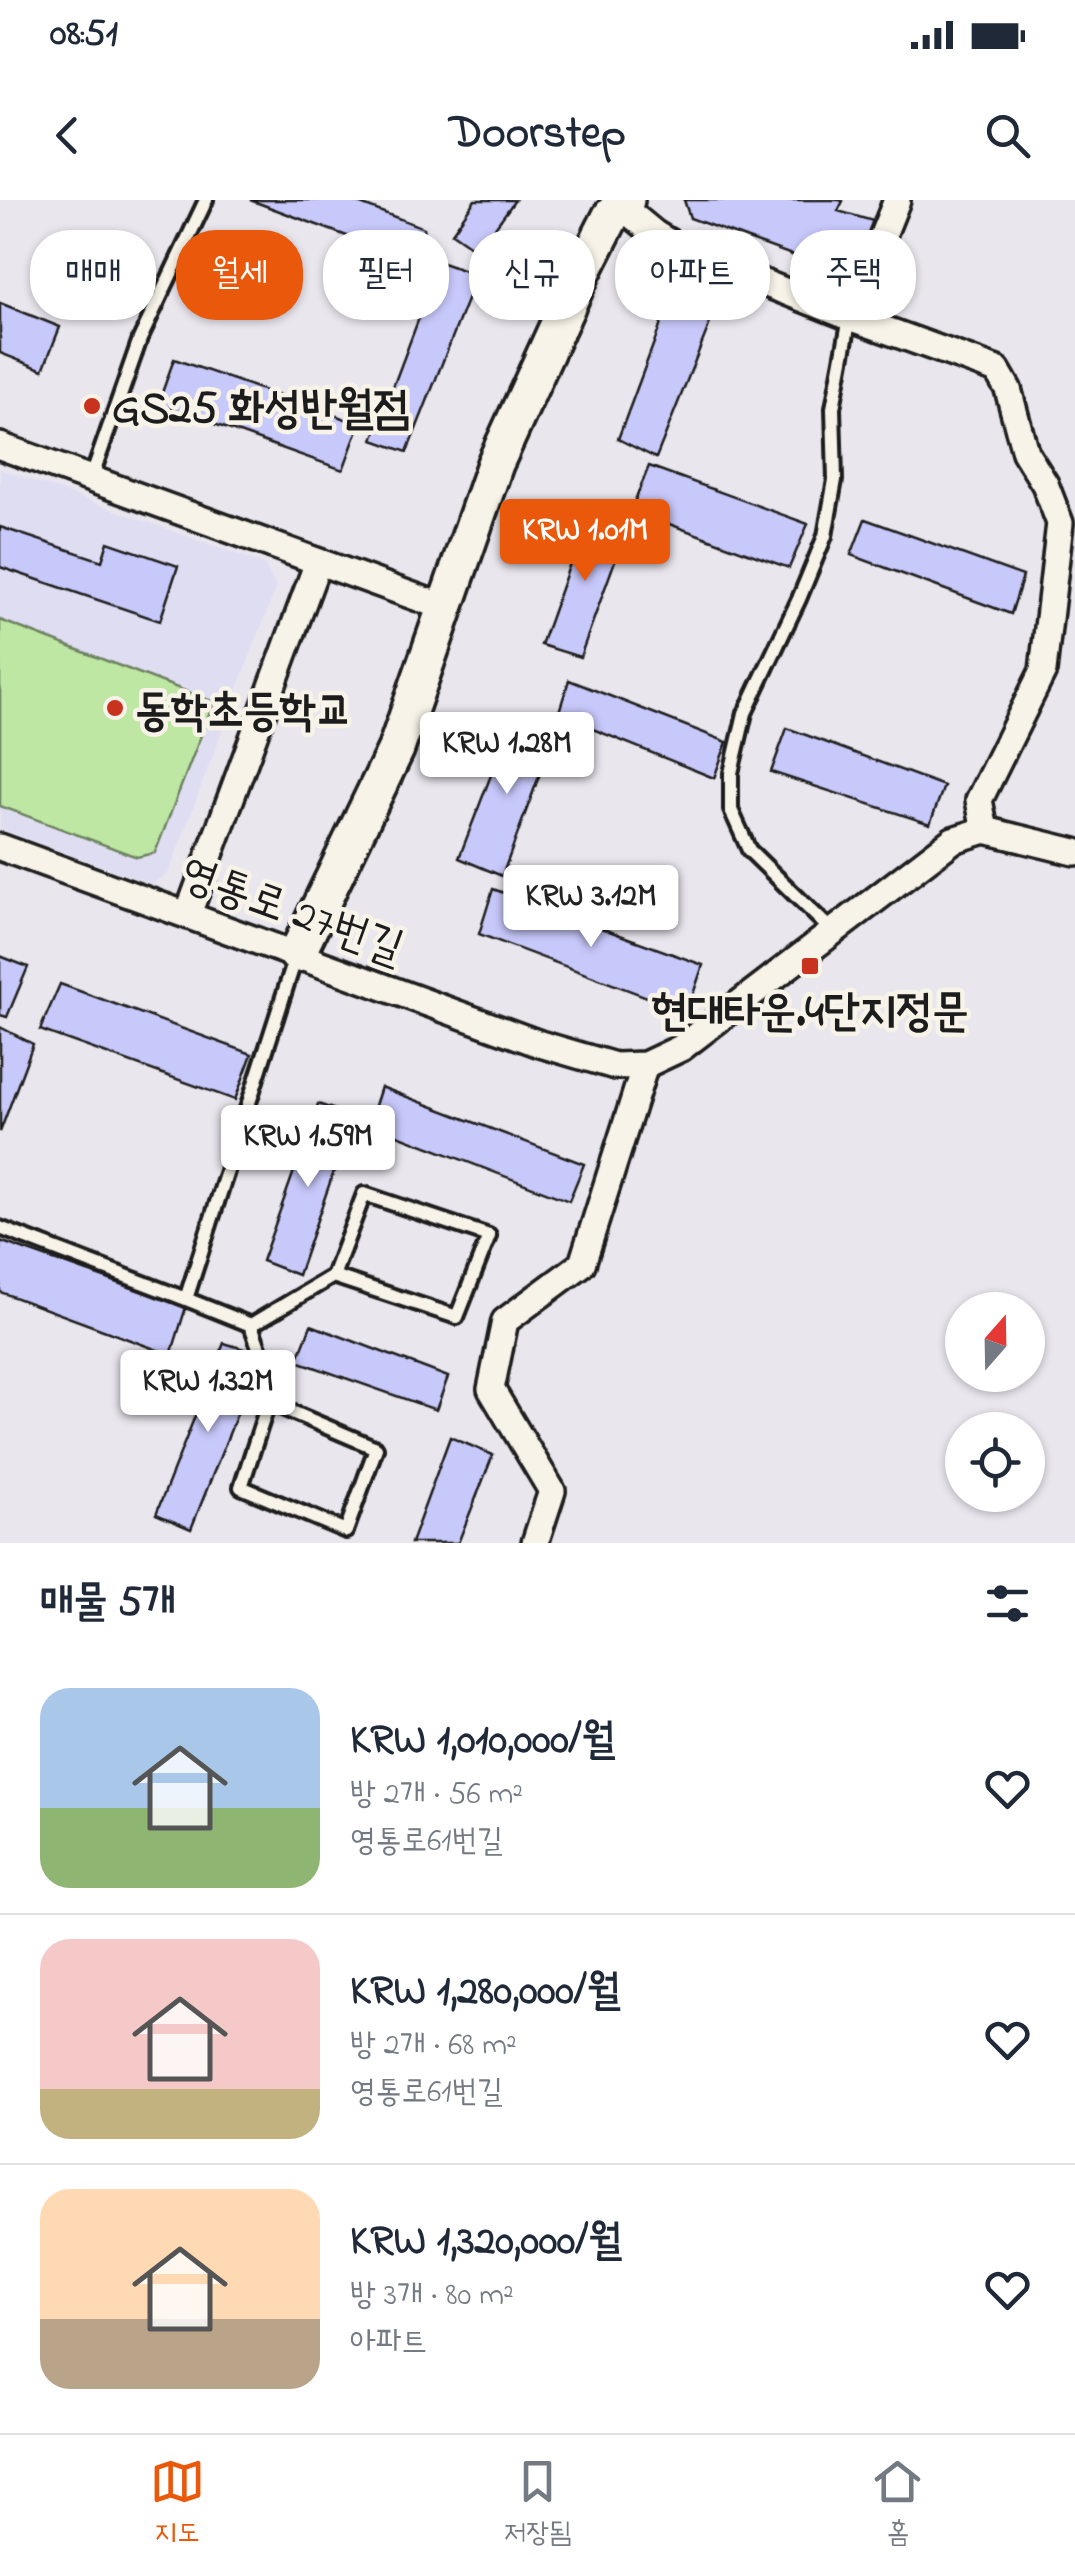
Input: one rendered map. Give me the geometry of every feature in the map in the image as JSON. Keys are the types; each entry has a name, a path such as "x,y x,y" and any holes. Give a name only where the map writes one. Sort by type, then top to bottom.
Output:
{"street":[{"path":"885,230 897,200"},
{"path":"297,954 396,748 495,464 611,216 623,203 655,234 683,250 790,294"},
{"path":"535,1543 552,1490 492,1388 506,1321 582,1264 645,1065 681,1048 953,840 980,800 1043,671 1060,523 1045,484 1025,452 1008,389 996,370 856,320"},
{"path":"0,446 446,608"},
{"path":"188,914 318,562"},
{"path":"980,800 985,830"},
{"path":"953,840 985,830 1075,852"},
{"name":"영통로 27번길","path":"0,847 540,1044 615,1066 645,1065"}],"lane":[{"path":"91,480 140,338 206,200"},
{"path":"833,932 749,850 730,810 732,773 745,712 825,536 836,480 832,408 850,320"},
{"path":"186,1299 297,954"},
{"path":"250,1325 333,1276 364,1194 489,1236 457,1317 333,1276"},
{"path":"0,1228 250,1325 280,1407 376,1448 346,1531 241,1487 268,1404 280,1407"}],"shaded area":[{"name":"동학초등학교","path":"0,469 264,564 276,587 169,872 152,884 0,829"}],"green space":[{"path":"0,620 214,702 155,853 137,857 0,806"}],"building":[{"path":"250,200 350,200 424,228 423,230 331,230"},
{"path":"475,200 515,200 493,230 469,230 469,245 452,233"},
{"path":"684,200 839,200 843,201 838,211 880,223 877,230 790,230 790,254 770,247 770,230 723,230 690,218"},
{"path":"449,265 469,272 469,295 407,452 373,440 418,320 449,320"},
{"path":"0,303 30,315 30,320 60,327 43,370 0,353"},
{"path":"662,320 711,320 656,458 618,439"},
{"path":"174,359 360,424 343,470 158,404"},
{"path":"649,466 808,524 789,568 631,510"},
{"path":"589,510 628,525 580,657 541,645"},
{"path":"865,519 1023,576 1011,614 851,555"},
{"path":"0,527 102,561 108,542 178,566 160,621 0,567"},
{"path":"569,680 727,742 714,778 558,715"},
{"path":"513,718 555,733 502,876 459,858"},
{"path":"787,728 944,786 930,824 771,772"},
{"path":"493,889 703,965 687,1012 479,934"},
{"path":"0,956 28,967 7,1017 0,1015"},
{"path":"60,984 252,1054 235,1100 40,1030"},
{"path":"0,1027 33,1044 0,1132"},
{"path":"381,1087 584,1164 569,1201 369,1124"},
{"path":"318,1104 353,1116 298,1275 262,1261"},
{"path":"0,1241 186,1307 171,1355 0,1292"},
{"path":"311,1325 448,1377 436,1410 297,1361"},
{"path":"224,1343 261,1354 191,1529 156,1514"},
{"path":"450,1437 493,1455 458,1543 411,1543"}],"place":[{"name":"GS25 화성반월점","path":"92,406"},
{"name":"동학초등학교","path":"115,708"},
{"name":"현대타운.4단지정문","path":"810,966"}]}
